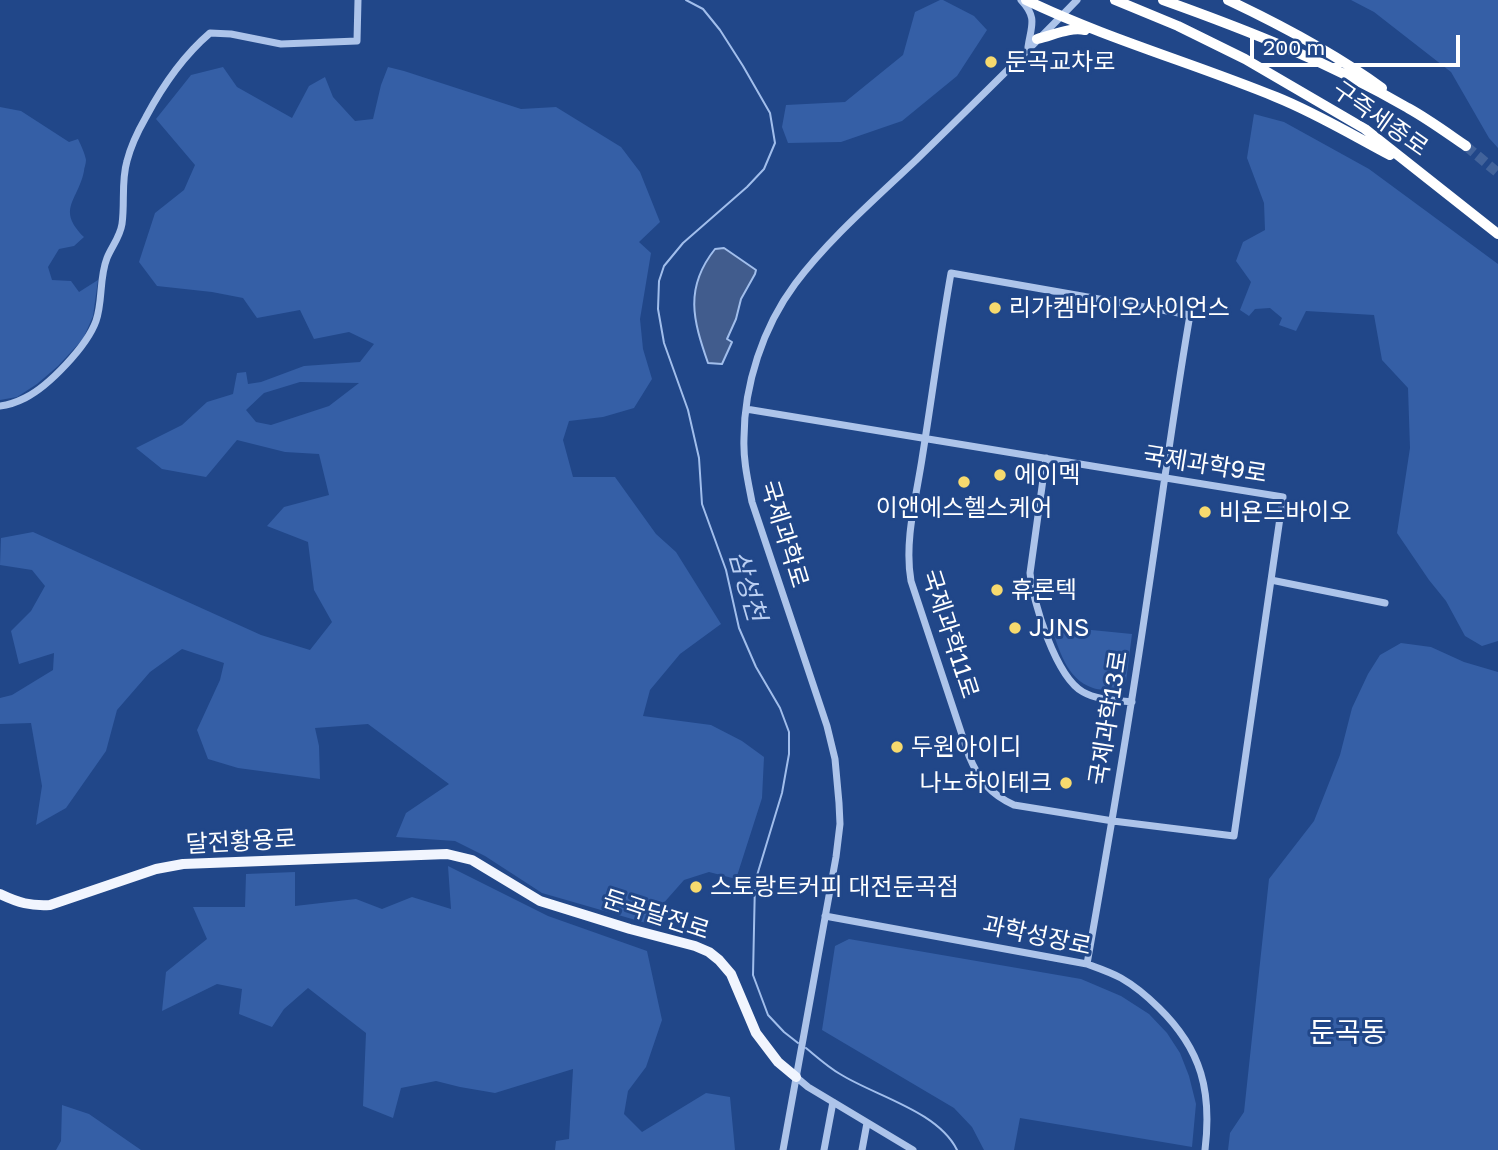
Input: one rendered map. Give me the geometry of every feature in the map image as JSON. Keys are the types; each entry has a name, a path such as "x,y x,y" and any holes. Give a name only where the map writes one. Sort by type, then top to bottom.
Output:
{"highway":[{"path":"1026,0 1061,17 1313,113 1412,165"},
{"name":"구즉세종로","path":"1115,0 1178,26 1245,59 1365,129 1498,234"},
{"name":"구즉세종로","path":"1163,0 1277,43 1409,108 1466,146"},
{"path":"1228,0 1265,18 1364,75 1409,108"},
{"path":"1037,39 1067,30 1100,32"}],"main road":[{"name":"달전황용로","path":"0,894 19,903 50,905 156,869 183,864 447,854 472,860 489,870"},
{"name":"둔곡달전로","path":"489,870 540,901 709,952 731,974 756,1033 778,1062 796,1077"}],"street":[{"path":"0,406 27,397 45,384 88,338 97,319 107,258 122,226 124,178 131,146 159,92 182,60 210,33 231,34 281,44 357,41 358,0"},
{"path":"1021,0 1032,14 1033,25 1028,49"},
{"name":"국제과학로","path":"783,1150 840,824 835,759 827,726 752,502 744,440 751,382 763,343 779,309 796,283 839,234 1077,0"},
{"name":"국제과학11로","path":"1112,821 1014,805 990,791 974,767 914,591 908,565 909,542 951,273 1190,315 1165,478"},
{"name":"국제과학9로","path":"746,409 1283,497 1234,836 1112,821"},
{"path":"1045,458 1030,573 1037,609 1069,681 1083,692 1099,698 1132,702"},
{"name":"국제과학13로","path":"1087,964 1132,702 1165,478"},
{"path":"1271,580 1385,603"},
{"name":"과학성장로","path":"825,916 1087,964 1122,979 1150,999 1173,1022 1195,1057 1204,1082 1209,1114 1205,1150"},
{"path":"796,1077 900,1146 913,1150"},
{"path":"824,1150 833,1102"},
{"path":"862,1150 867,1124"}],"shaded area":[{"path":"940,0 974,16 987,30 957,76 902,121 841,142 788,143 782,127 786,105 845,102 903,55 915,12"},
{"path":"1351,0 1498,0 1498,148 1489,138 1451,72 1374,12"},
{"path":"223,67 237,87 292,118 309,86 325,77 333,97 355,121 373,119 388,67 521,109 556,107 621,147 640,172 660,222 639,242 651,253 640,319 643,349 652,379 634,408 603,417 569,421 563,440 573,477 615,477 656,534 676,552 721,624 680,654 650,690 643,716 711,725 742,741 764,757 762,798 736,879 709,872 684,880 646,923 542,893 485,856 455,841 396,837 406,813 449,784 368,724 315,728 319,746 320,779 238,768 208,759 197,730 220,680 224,663 182,649 150,672 117,710 106,751 66,808 36,825 42,786 31,723 0,724 0,698 12,695 53,670 54,653 19,664 11,631 31,611 45,586 32,570 0,565 1,538 33,532 261,635 310,650 332,622 314,590 308,542 267,526 284,507 329,495 319,454 285,452 237,440 206,477 162,469 136,448 182,425 207,402 233,394 237,373 246,372 248,384 304,366 360,362 374,344 349,332 314,339 300,310 257,318 243,298 157,286 139,262 155,213 184,190 195,165 156,119 191,75","holes":["300,382 359,383 329,406 271,425 256,422 246,410 264,393"]},
{"path":"0,107 21,111 69,142 78,139 86,161 70,212 71,219 84,237 74,246 59,249 48,267 52,280 71,281 79,292 98,280 93,316 83,339 37,384 17,397 0,400"},
{"path":"1254,114 1284,122 1369,169 1498,264 1498,641 1482,646 1465,636 1446,601 1397,533 1410,448 1408,388 1382,360 1374,315 1306,311 1296,331 1279,325 1282,318 1270,308 1255,309 1249,316 1240,310 1251,282 1236,261 1243,242 1265,230 1264,203 1247,158"},
{"path":"724,248 756,270 741,299 727,339 732,342 722,364 708,363 695,318 695,291 705,263 715,249"},
{"path":"1051,626 1132,634 1126,681 1115,691 1095,689 1084,684 1076,678 1065,662"},
{"path":"1401,643 1431,647 1464,662 1498,672 1498,1150 1228,1150 1230,1133 1244,1112 1269,879 1314,821 1340,755 1352,708 1368,674 1380,655"},
{"path":"448,866 548,916 647,951 662,1020 646,1067 628,1091 624,1114 642,1132 706,1093 730,1097 735,1150 555,1150 556,1141 569,1139 573,1069 495,1093 436,1081 401,1088 393,1118 363,1106 366,1033 308,988 284,1009 272,1027 239,1014 242,989 217,984 162,1011 166,972 207,939 193,907 245,907 246,874 295,872 295,906 356,899 382,909 412,897 451,909"},
{"path":"849,939 1081,979 1121,996 1149,1014 1167,1033 1180,1053 1196,1104 1192,1147 1020,1118 1014,1150 984,1150 972,1127 954,1108 822,1030 835,946"},
{"path":"62,1105 89,1114 141,1150 56,1150 61,1141"}],"waterway":[{"name":"삼성천","path":"686,0 703,9 743,66 770,113 775,143 764,169 683,243 664,266 659,281 658,309 664,343 688,410 699,458 702,504 726,570 739,628 756,667 780,708 789,732 789,754 782,793 755,882 753,975 768,1015 798,1043"},
{"name":"삼성천","path":"806,1048 840,1074 936,1125 948,1136 957,1150"}],"tunnel":[{"path":"1466,146 1498,173"}],"place":[{"name":"둔곡교차로","path":"991,62"},
{"name":"리가켐바이오사이언스","path":"995,308"},
{"name":"에이멕","path":"1000,475"},
{"name":"이앤에스헬스케어","path":"964,482"},
{"name":"비욘드바이오","path":"1205,512"},
{"name":"휴론텍","path":"997,590"},
{"name":"JJNS","path":"1015,628"},
{"name":"두원아이디","path":"897,747"},
{"name":"나노하이테크","path":"1066,783"},
{"name":"스토랑트커피 대전둔곡점","path":"696,887"}],"district":[{"name":"둔곡동","path":"1348,1033"}]}
